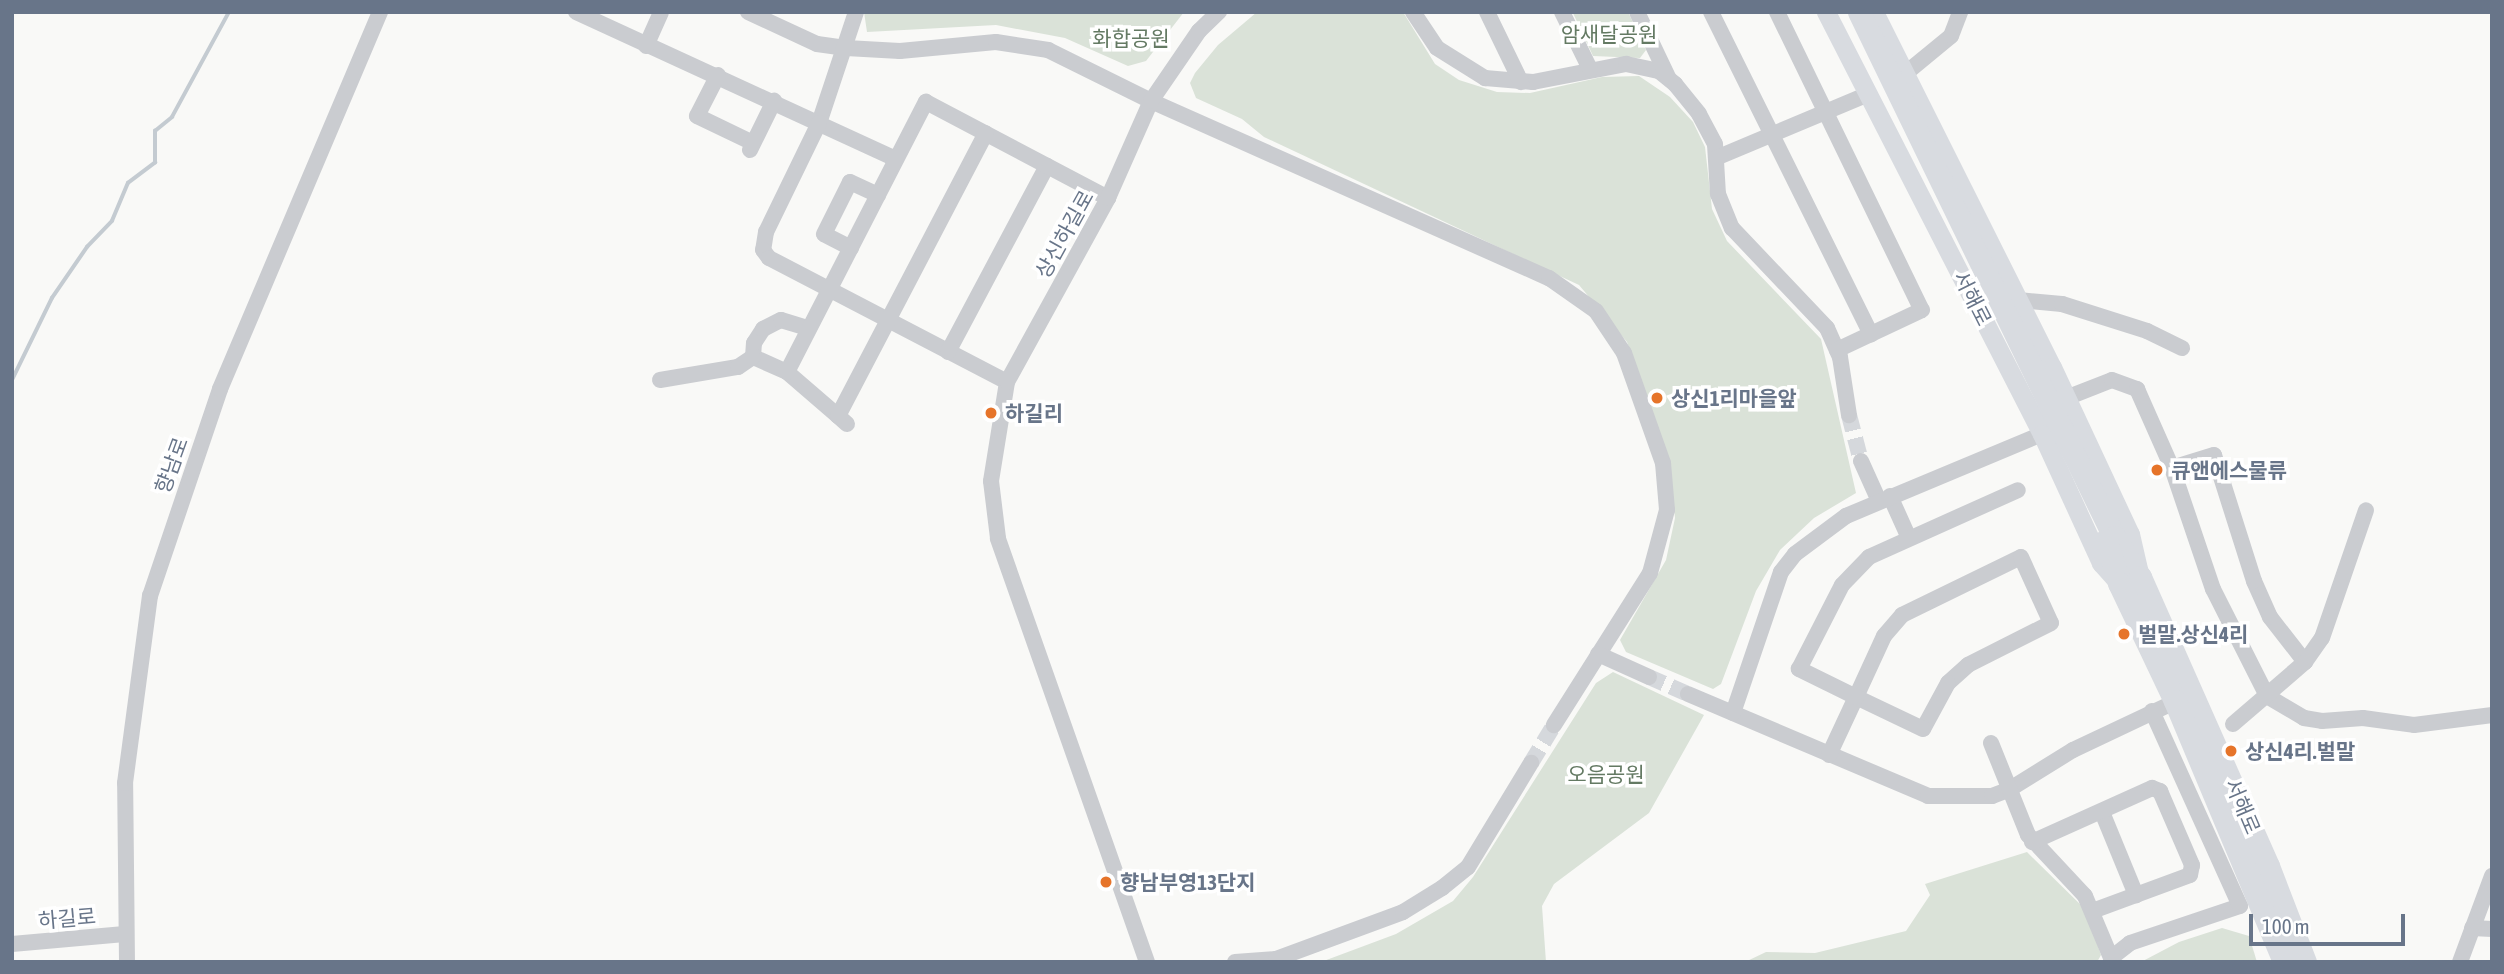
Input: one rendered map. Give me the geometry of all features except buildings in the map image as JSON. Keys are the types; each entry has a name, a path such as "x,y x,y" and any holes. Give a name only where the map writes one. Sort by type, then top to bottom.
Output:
{"highway":[{"name":"서해로","path":"1846,12 2028,374 2110,549 2130,580"},
{"name":"서해로","path":"1858,12 2113,537 2130,580 2305,962"},
{"name":"서해로","path":"2184,697 2284,962"}],"main road":[{"name":"서해로","path":"1826,12 2042,434 2101,563 2130,580"},
{"name":"서해로","path":"1874,12 2018,300 2130,534 2130,580"}],"street":[{"name":"향남로","path":"127,962 125,783 150,596 220,389 380,12"},
{"path":"576,12 896,159"},
{"path":"646,46 661,12"},
{"path":"748,12 817,44 846,48 900,51 996,42 1048,50 1151,102 1549,278 1596,311 1624,353 1642,402 1663,463 1667,510 1650,573 1554,725"},
{"path":"856,12 819,123 763,247 769,258 1007,382"},
{"name":"상신하길로","path":"1147,962 998,538 990,481 1007,382 1108,198 1151,102 1199,31 1219,12"},
{"path":"1413,12 1437,48 1467,70 1521,82 1559,80 1590,69 1626,64 1659,71 1669,79 1708,128 1716,158 1718,194 1732,228 1827,328 1837,351 1849,415"},
{"path":"1487,12 1521,82"},
{"path":"1562,12 1590,69"},
{"path":"1637,12 1669,79"},
{"path":"1711,12 1871,334"},
{"path":"1777,12 1922,310 1837,351"},
{"path":"1906,73 1951,36 1960,12"},
{"path":"718,75 697,116 752,147 774,101"},
{"path":"1716,158 1773,137 1868,94"},
{"path":"787,372 926,102 1108,198"},
{"path":"753,357 787,372 842,420 888,320 985,133"},
{"path":"948,352 1048,166"},
{"path":"851,248 824,234 850,182 878,195"},
{"path":"2018,300 2062,304 2147,331 2182,348"},
{"path":"753,357 754,343 772,324 781,320 808,328"},
{"path":"660,380 738,366 753,357"},
{"path":"2066,398 2112,380 2137,389 2172,468 2213,589 2267,696 2304,718 2322,721 2363,718 2414,725 2492,715"},
{"path":"1733,713 1781,572 1795,554 1846,516 2042,434"},
{"path":"2172,468 2214,455 2254,581 2270,617 2305,662"},
{"path":"1861,461 1909,538"},
{"path":"1829,755 1856,697 1884,636 1902,615 2021,556 2051,623 1968,665 1948,682 1923,729 1856,697 1799,669 1842,585 1869,557 2018,490"},
{"path":"2233,724 2305,662 2322,638 2336,604 2366,510"},
{"path":"1598,654 1649,677"},
{"path":"1688,694 1928,796 1992,796 2010,789 2073,750 2184,697"},
{"path":"1991,743 2032,842 2085,895 2109,960 2130,943 2240,906 2152,711"},
{"path":"1235,962 1276,959 1403,912 1442,888 1468,867 1531,763"},
{"path":"2032,842 2157,788 2192,865 2187,878 2092,911"},
{"path":"2102,812 2136,895"},
{"path":"2460,962 2492,876"},
{"path":"2472,928 2492,929"},
{"name":"하길로","path":"12,944 125,934"}],"green space":[{"name":"화합공원","path":"864,12 1184,12 1146,61 1128,66 1065,38 996,25 867,32"},
{"path":"1257,12 1403,12 1435,64 1459,80 1497,92 1530,93 1602,77 1639,76 1670,97 1693,122 1705,147 1712,209 1727,241 1821,339 1856,493 1814,518 1780,550 1756,591 1721,684 1713,689 1626,652 1620,640 1666,560 1675,518 1670,467 1627,342 1579,285 1264,137 1242,119 1196,98 1190,83 1195,73 1218,45"},
{"name":"암새달공원","path":"1628,12 1646,50 1640,58 1593,56 1573,13"},
{"name":"오음공원","path":"1613,672 1704,715 1649,813 1554,884 1542,906 1546,962 1321,962 1396,934 1453,901 1473,877 1596,683"},
{"path":"2027,852 2085,909 2101,955 2097,962 1745,962 1766,952 1815,953 1906,931 1930,895 1925,884"},
{"path":"2222,928 2249,936 2257,962 2141,962 2179,942"}],"waterway":[{"path":"12,380 52,298 87,247 112,221 128,183 155,163 155,131 172,117 229,12"}],"tunnel":[{"path":"1849,415 1861,461"},
{"path":"1649,677 1688,694"},
{"path":"1531,763 1554,725"}],"place":[{"name":"상신1리마을앞","path":"1657,398"},
{"name":"하길리","path":"991,413"},
{"name":"큐앤에스물류","path":"2157,470"},
{"name":"벌말.상신4리","path":"2124,634"},
{"name":"상신4리.벌말","path":"2231,751"},
{"name":"향남부영13단지","path":"1106,882"}]}
